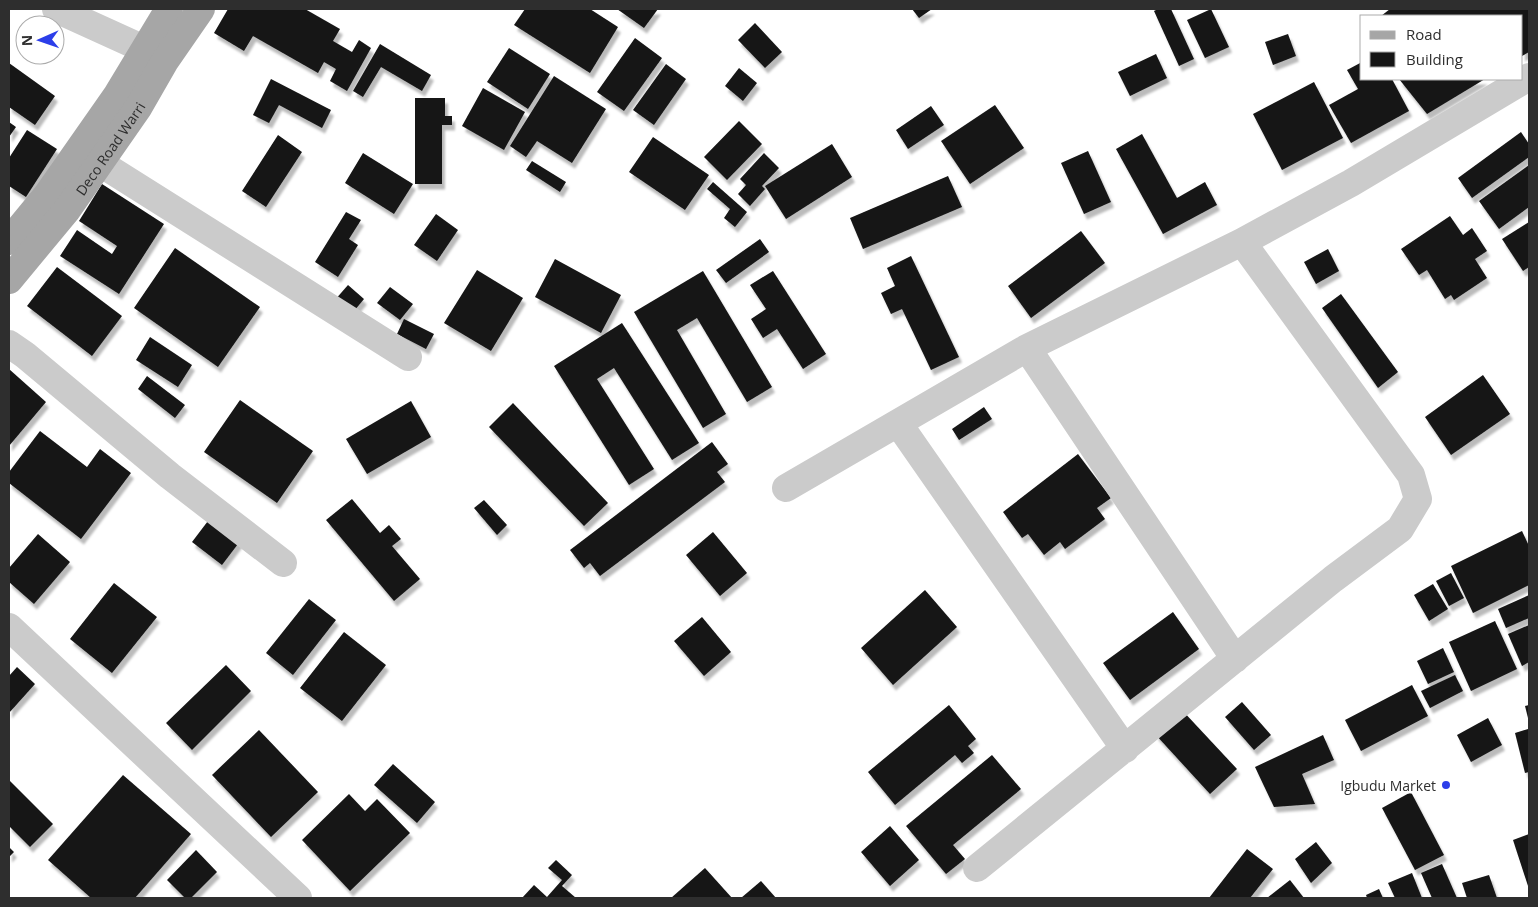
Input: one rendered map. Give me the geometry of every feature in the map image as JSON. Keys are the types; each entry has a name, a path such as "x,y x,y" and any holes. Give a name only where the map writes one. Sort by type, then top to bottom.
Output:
{"main road":[{"name":"Deco Road Warri","path":"9,280 67,210 118,95 169,9"},
{"name":"Deco Road Warri","path":"9,241 47,195 89,157 138,108 165,61 201,9"}],"street":[{"path":"56,9 144,49"},
{"path":"786,488 1027,348 1242,242 1351,182 1529,77"},
{"path":"89,157 408,357"},
{"path":"977,868 1333,579 1400,529 1418,499 1411,475 1242,242"},
{"path":"9,344 25,355 170,476 283,563"},
{"path":"1027,348 1235,659"},
{"path":"898,423 1125,749"},
{"path":"9,627 298,898"}],"building":[{"path":"228,9 305,9 340,29 333,41 352,52 359,40 371,48 347,91 330,81 336,69 324,62 318,73 253,36 244,51 214,33"},
{"path":"525,9 590,9 618,27 590,73 514,25"},
{"path":"617,9 658,9 644,28"},
{"path":"912,9 932,9 919,18"},
{"path":"1158,9 1171,9 1194,59 1179,66 1154,11"},
{"path":"1211,9 1229,47 1205,58 1187,20"},
{"path":"1390,9 1529,9 1529,52 1523,55 1523,15 1382,15"},
{"path":"755,23 782,52 765,68 738,40"},
{"path":"1288,34 1296,56 1273,65 1265,42"},
{"path":"635,38 662,58 624,111 597,92"},
{"path":"380,44 431,75 422,91 381,67 363,97 353,91"},
{"path":"509,48 550,74 528,109 487,82"},
{"path":"1156,54 1167,78 1130,96 1118,72"},
{"path":"9,63 55,96 35,125 9,107"},
{"path":"1360,63 1360,80 1393,80 1409,111 1351,143 1329,105 1358,89 1347,70"},
{"path":"666,64 686,79 654,125 633,110"},
{"path":"739,68 757,83 743,101 725,86"},
{"path":"554,76 606,109 572,163 537,141 526,157 510,146"},
{"path":"271,79 331,110 322,128 279,105 269,123 253,115"},
{"path":"1400,80 1483,80 1427,114"},
{"path":"1314,82 1343,138 1282,170 1253,114"},
{"path":"483,88 525,112 504,150 462,126"},
{"path":"415,98 445,98 445,116 452,116 452,125 442,125 442,184 415,184"},
{"path":"995,105 1024,148 970,184 941,141"},
{"path":"931,106 944,125 908,149 896,130"},
{"path":"739,121 762,144 727,180 704,157"},
{"path":"9,122 16,127 9,137"},
{"path":"27,130 57,149 26,197 9,186 9,158"},
{"path":"1521,132 1529,144 1529,157 1472,198 1458,178"},
{"path":"1142,134 1177,198 1205,182 1217,205 1163,234 1116,149"},
{"path":"278,135 302,152 266,207 242,191"},
{"path":"653,137 709,175 685,210 629,172"},
{"path":"832,144 852,177 786,219 765,186"},
{"path":"1088,151 1111,202 1084,214 1061,163"},
{"path":"363,153 413,184 394,214 345,183"},
{"path":"764,153 779,168 762,186 765,189 750,206 738,194 746,185 740,179"},
{"path":"532,161 566,182 560,192 526,170"},
{"path":"1529,165 1529,207 1499,229 1479,201"},
{"path":"948,176 962,207 863,249 850,218"},
{"path":"713,182 747,212 735,227 724,218 730,209 707,189"},
{"path":"102,184 164,224 119,294 60,256 77,230 112,254 117,246 79,221"},
{"path":"346,212 361,220 349,239 358,245 338,277 315,262"},
{"path":"436,214 458,230 437,261 414,245"},
{"path":"1450,216 1463,235 1472,228 1487,251 1475,259 1487,278 1454,300 1451,295 1445,299 1427,270 1419,275 1401,249"},
{"path":"1529,222 1529,267 1523,271 1502,239"},
{"path":"1081,231 1105,263 1031,318 1008,286"},
{"path":"760,239 769,252 726,283 716,270"},
{"path":"175,248 260,307 218,367 134,308"},
{"path":"1328,249 1339,271 1316,284 1304,262"},
{"path":"911,256 959,357 931,370 902,309 891,314 881,293 895,286 887,268"},
{"path":"555,259 621,295 601,333 535,297"},
{"path":"57,267 122,316 92,356 27,306"},
{"path":"477,270 523,298 491,351 444,323"},
{"path":"703,271 772,387 747,402 697,318 677,330 726,414 703,428 634,312"},
{"path":"773,271 826,354 803,369 777,329 763,338 751,319 766,309 750,285"},
{"path":"348,285 364,299 354,311 334,301"},
{"path":"390,287 413,304 400,320 377,303"},
{"path":"1341,294 1398,372 1378,388 1322,308"},
{"path":"404,319 434,334 426,349 397,334"},
{"path":"622,323 699,443 672,460 614,368 597,379 654,469 629,485 554,366"},
{"path":"150,337 192,365 178,387 136,360"},
{"path":"9,369 46,402 9,446"},
{"path":"1483,375 1510,414 1451,455 1425,417"},
{"path":"147,376 185,405 175,418 138,389"},
{"path":"240,400 313,451 277,503 204,452"},
{"path":"411,401 431,437 367,474 346,439"},
{"path":"513,403 608,503 584,526 489,427"},
{"path":"984,407 992,419 959,440 952,429"},
{"path":"40,431 87,467 100,449 131,473 81,539 9,483 9,472"},
{"path":"712,442 728,464 717,472 725,482 600,576 590,563 584,568 570,550"},
{"path":"1078,454 1111,498 1097,508 1105,519 1065,549 1060,542 1044,555 1028,534 1022,538 1003,512"},
{"path":"352,499 380,533 389,525 401,539 392,546 420,579 394,601 326,520"},
{"path":"484,500 507,525 497,535 474,508"},
{"path":"211,517 241,540 222,565 192,542"},
{"path":"1522,531 1529,546 1529,585 1473,613 1451,566"},
{"path":"713,532 747,573 720,596 686,555"},
{"path":"38,534 70,562 34,604 9,582 9,568"},
{"path":"1451,573 1464,598 1449,606 1436,581"},
{"path":"114,583 157,617 112,673 70,639"},
{"path":"1433,584 1448,609 1429,621 1414,595"},
{"path":"925,590 957,627 893,685 861,648"},
{"path":"1529,595 1529,618 1506,628 1498,609"},
{"path":"309,599 336,620 293,675 266,653"},
{"path":"1173,612 1199,649 1130,700 1103,663"},
{"path":"702,617 731,652 704,676 674,641"},
{"path":"1495,621 1517,669 1471,691 1449,642"},
{"path":"1529,625 1529,662 1522,666 1508,634"},
{"path":"344,632 386,665 342,721 300,688"},
{"path":"1443,648 1454,672 1428,684 1417,661"},
{"path":"226,665 251,691 192,750 166,723"},
{"path":"17,667 35,684 9,713 9,676"},
{"path":"1455,675 1463,691 1430,708 1421,691"},
{"path":"1412,685 1428,716 1361,751 1345,720"},
{"path":"1242,702 1271,735 1254,750 1225,717"},
{"path":"949,705 976,739 968,746 974,753 962,763 955,755 895,805 868,772"},
{"path":"1529,705 1529,722 1525,706"},
{"path":"1181,709 1237,769 1210,794 1155,734"},
{"path":"1488,718 1502,745 1471,762 1457,735"},
{"path":"1528,729 1529,772 1525,773 1515,733"},
{"path":"259,730 318,792 271,837 212,775"},
{"path":"1323,735 1334,760 1302,774 1315,804 1274,807 1255,767"},
{"path":"992,755 1021,789 953,845 965,859 946,874 906,826"},
{"path":"393,764 435,802 417,823 374,785"},
{"path":"123,775 191,834 135,898 91,898 48,860"},
{"path":"9,780 53,824 30,847 9,826"},
{"path":"1411,792 1444,855 1415,870 1382,808"},
{"path":"349,794 365,811 377,799 410,833 350,891 302,840"},
{"path":"890,826 919,860 890,886 861,852"},
{"path":"1529,834 1529,889 1513,840"},
{"path":"1316,842 1332,863 1311,883 1295,859"},
{"path":"9,847 14,852 9,857"},
{"path":"1247,849 1273,869 1250,898 1209,898"},
{"path":"196,850 217,872 191,898 185,898 167,880"},
{"path":"556,860 572,875 562,886 576,898 522,898 534,885 547,897 562,880 548,868"},
{"path":"1442,864 1457,898 1432,898 1421,873"},
{"path":"705,868 732,898 671,898"},
{"path":"1412,873 1422,898 1395,898 1388,883"},
{"path":"1489,875 1497,898 1467,898 1462,883"},
{"path":"1290,880 1304,898 1267,898"},
{"path":"761,881 776,898 741,898"},
{"path":"1379,889 1383,898 1367,898 1366,895"}],"place":[{"name":"Igbudu Market","path":"1446,785"}]}
